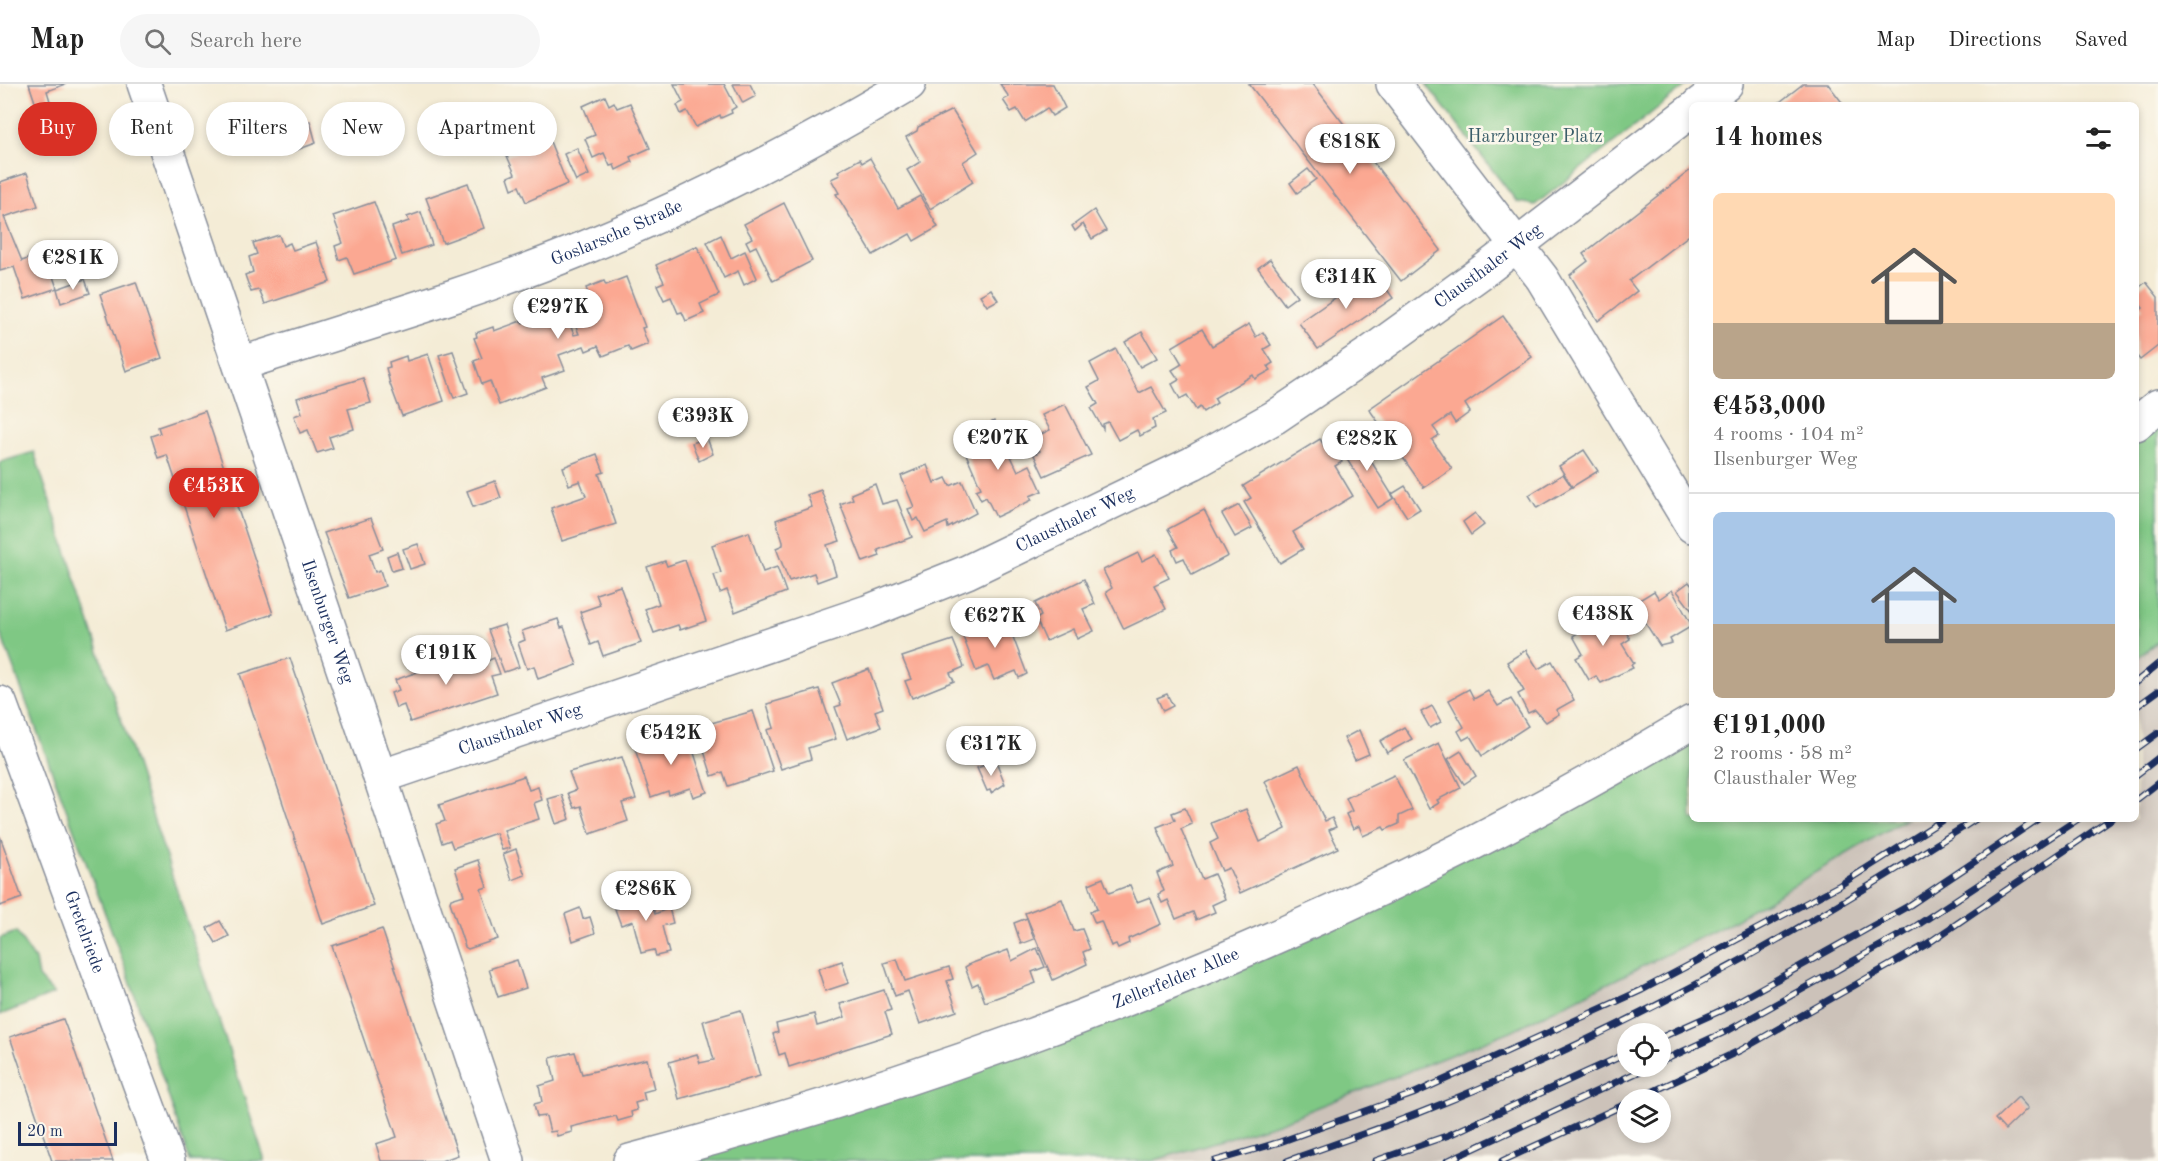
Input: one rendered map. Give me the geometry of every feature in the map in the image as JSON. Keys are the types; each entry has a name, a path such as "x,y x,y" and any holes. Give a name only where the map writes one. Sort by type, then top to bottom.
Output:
{"street":[{"name":"Ilsenburger Weg","path":"144,84 508,1161"},
{"name":"Goslarsche Straße","path":"240,364 465,291 584,248 772,159 909,84"},
{"path":"1393,84 1542,278 1689,521"},
{"path":"1702,102 1726,84"},
{"name":"Clausthaler Weg","path":"380,777 867,612 967,572 1067,526 1193,463 1275,417 1367,355 1689,112"},
{"path":"2139,421 2158,406"},
{"name":"Gretelriede","path":"0,703 168,1161"},
{"name":"Zellerfelder Allee","path":"630,1161 947,1066 1087,1016 1264,943 1460,850 1621,765 1689,724"}],"shaded area":[{"path":"2158,641 2158,1161 1152,1161 1278,1123 1511,1031 1726,926 1901,822 2139,822 2139,657"}],"green space":[{"name":"Harzburger Platz","path":"1426,84 1688,84 1535,205 1517,202"},
{"path":"2158,427 2158,641 2139,657 2139,441"},
{"path":"34,452 265,1161 190,1161 128,975 0,632 0,462"},
{"path":"1689,737 1689,822 1901,822 1726,925 1511,1031 1278,1123 1152,1161 676,1161 951,1076"},
{"path":"16,932 35,960 38,977 54,994 0,1015 0,938"}],"building":[{"path":"29,84 66,84 47,91 50,101 35,102"},
{"path":"674,84 724,84 736,107 731,110 732,113 721,118 720,115 696,127 687,111 681,114 677,105 683,102"},
{"path":"733,84 750,84 756,96 743,103"},
{"path":"1000,84 1053,84 1065,108 1052,116 1047,108 1025,122 1017,109 1011,112 1003,100 1009,97"},
{"path":"1249,84 1313,84 1441,250 1401,281"},
{"path":"1803,84 1828,84 1842,102 1780,102"},
{"path":"605,96 609,105 614,102 617,108 630,103 650,148 630,157 632,162 616,170 614,165 610,166 604,153 593,158 585,139 595,135 583,106"},
{"path":"952,110 978,152 963,162 973,182 930,209 907,170 920,162 906,137 917,131 918,127"},
{"path":"309,121 316,143 309,146"},
{"path":"577,148 589,175 576,181 564,154"},
{"path":"507,156 556,156 567,184 526,202 519,186 512,189 508,177 515,174"},
{"path":"870,158 898,208 920,196 938,227 914,241 910,234 873,255 836,194 839,193 831,179 840,175 838,171 860,159 862,163"},
{"path":"1308,169 1316,179 1297,193 1290,183"},
{"path":"1689,171 1689,235 1629,281 1637,291 1598,321 1570,275 1588,261 1583,254"},
{"path":"27,173 38,206 4,217 22,261 35,256 34,253 45,253 57,288 25,299 14,267 0,271 0,182"},
{"path":"468,183 484,228 443,243 426,198"},
{"path":"374,202 396,260 354,274 347,257 339,260 335,246 343,243 333,216"},
{"path":"784,203 812,261 773,281 756,246 750,249 746,241 752,238 744,224"},
{"path":"1094,210 1106,231 1092,239 1083,224 1075,231 1072,226"},
{"path":"421,212 432,245 402,255 392,227 409,221 407,217"},
{"path":"279,235 283,246 290,243 293,250 316,242 330,282 265,304 259,290 251,292 245,275 253,272 249,257 257,254 253,243"},
{"path":"721,235 731,258 745,251 757,278 744,285 738,271 724,278 707,242"},
{"path":"697,246 719,295 700,304 704,313 686,321 682,312 678,313 671,297 664,300 657,285 664,282 656,265"},
{"path":"1270,259 1297,296 1285,305 1258,268"},
{"path":"1374,271 1393,298 1318,349 1299,323"},
{"path":"626,277 645,327 642,328 648,344 631,351 628,346 603,356 598,346 586,351 584,346 559,355 565,370 542,378 546,387 499,405 490,381 482,384 474,361 482,358 474,338 477,337 476,333 493,327 494,331 521,321 522,323 563,306 574,335 579,334 566,302 588,293 586,288 604,281 606,285"},
{"path":"85,279 90,293 61,303 57,289"},
{"path":"136,282 162,358 126,371 100,294"},
{"path":"2146,282 2158,297 2158,346 2140,360 2139,311 2143,308 2139,303 2139,288"},
{"path":"991,289 998,300 987,306 980,295"},
{"path":"1503,316 1532,357 1465,404 1470,412 1455,423 1450,415 1433,427 1439,435 1432,440 1452,469 1424,488 1369,409"},
{"path":"1249,324 1256,337 1263,332 1271,345 1264,349 1273,363 1268,366 1271,370 1255,379 1253,375 1214,398 1217,403 1203,412 1200,407 1196,410 1187,395 1180,399 1172,384 1179,380 1172,370 1182,364 1172,347 1202,329 1212,346"},
{"path":"1142,332 1157,358 1140,367 1125,342"},
{"path":"1116,349 1139,393 1151,387 1166,413 1153,419 1155,428 1140,436 1137,430 1118,440 1108,422 1103,424 1103,429 1091,408 1098,404 1088,387 1099,381 1090,363"},
{"path":"453,351 468,393 454,398 439,355"},
{"path":"428,354 444,401 402,416 386,368 390,367 389,362 406,356 407,361"},
{"path":"363,378 371,403 348,409 354,429 329,437 333,448 317,453 308,430 300,433 294,416 302,413 297,398"},
{"path":"1065,404 1091,455 1044,476 1034,455 1040,451 1033,438 1050,430 1042,415"},
{"path":"205,411 273,614 225,630 167,455 158,458 151,436 160,433 158,427"},
{"path":"994,421 1018,471 1030,465 1042,491 1030,496 1032,500 996,517 986,497 981,500 976,490 981,488 959,438"},
{"path":"1356,437 1394,498 1378,508 1339,447"},
{"path":"707,438 713,454 699,461 692,443"},
{"path":"1320,439 1328,452 1334,448 1342,462 1335,466 1353,496 1293,532 1303,549 1280,563 1244,502 1251,498 1243,486"},
{"path":"1584,450 1598,471 1572,487 1559,466"},
{"path":"597,454 604,472 599,474 616,524 562,541 551,508 586,496 580,481 569,485 563,467"},
{"path":"927,465 934,483 946,478 950,486 962,481 976,513 948,528 947,522 925,532 918,518 913,521 908,509 914,507 901,476"},
{"path":"1563,474 1572,487 1537,508 1529,495"},
{"path":"495,481 501,498 473,507 467,491"},
{"path":"875,484 882,504 897,500 912,537 878,550 880,556 863,562 840,504 853,499 851,494"},
{"path":"1405,486 1420,509 1407,517 1392,494"},
{"path":"821,490 840,541 827,545 836,575 817,582 814,573 789,581 776,548 783,545 783,542 776,520 812,507 807,495"},
{"path":"1239,505 1252,528 1235,537 1222,514"},
{"path":"1204,510 1228,556 1192,575 1184,558 1177,561 1172,550 1178,547 1168,529"},
{"path":"1475,513 1484,525 1471,535 1463,522"},
{"path":"371,518 383,549 369,554 375,572 380,570 385,586 349,598 324,533"},
{"path":"749,532 763,572 777,567 786,592 735,612 727,590 720,593 714,575 721,573 712,545"},
{"path":"418,544 425,564 410,569 403,549"},
{"path":"397,552 402,568 392,571 387,556"},
{"path":"1138,553 1142,561 1156,554 1169,578 1154,585 1166,609 1124,629 1106,592 1112,588 1103,570"},
{"path":"685,560 706,621 680,630 678,625 654,633 645,609 659,604 647,567 665,561 667,566"},
{"path":"1084,579 1095,604 1083,609 1094,631 1077,639 1073,629 1046,641 1036,619 1041,616 1035,603"},
{"path":"1689,582 1689,607 1677,591"},
{"path":"620,586 641,643 603,656 598,642 591,645 580,612 600,605 596,594"},
{"path":"1672,590 1689,621 1689,628 1670,639 1672,643 1660,646 1633,604 1654,591 1659,599"},
{"path":"1614,611 1630,639 1622,644 1634,663 1631,665 1633,668 1601,683 1596,676 1589,680 1576,658 1583,654 1573,636 1579,632 1574,625 1593,613 1598,621"},
{"path":"1005,616 1027,674 1019,678 1016,671 994,680 988,666 976,671 962,634"},
{"path":"558,619 561,628 564,627 577,665 538,679 534,666 527,669 518,643 525,640 522,631"},
{"path":"504,625 519,667 504,672 488,630"},
{"path":"953,640 964,667 950,673 954,681 912,698 905,681 911,679 902,657"},
{"path":"482,649 487,661 494,658 500,674 491,676 497,693 410,722 404,705 396,708 391,693 399,690 395,680"},
{"path":"1526,650 1538,669 1552,661 1574,700 1556,710 1559,714 1546,722 1535,710 1528,713 1518,694 1524,691 1507,662"},
{"path":"290,658 374,906 323,924 240,674"},
{"path":"869,669 883,708 875,711 881,727 847,739 835,707 841,705 832,683"},
{"path":"819,689 836,739 808,748 811,759 781,769 767,730 774,728 767,704"},
{"path":"1469,689 1474,699 1488,691 1498,706 1511,699 1528,726 1482,756 1470,736 1463,740 1458,731 1464,727 1449,700"},
{"path":"1167,694 1173,706 1163,711 1157,698"},
{"path":"1432,706 1441,722 1430,728 1421,712"},
{"path":"753,711 773,771 728,786 723,772 712,776 704,751 708,749 701,726"},
{"path":"1404,727 1412,739 1387,753 1380,741"},
{"path":"1359,730 1369,754 1355,760 1344,738"},
{"path":"687,732 707,792 693,797 690,788 669,795 668,791 651,797 635,749 670,733 671,737"},
{"path":"1439,743 1461,788 1437,800 1439,803 1429,809 1404,760"},
{"path":"1461,751 1476,776 1464,784 1448,759"},
{"path":"622,757 636,799 622,803 628,821 590,834 581,806 574,808 568,793 576,790 569,772"},
{"path":"996,761 1005,784 991,793 990,790 987,791 977,768"},
{"path":"1299,765 1325,821 1332,818 1336,827 1329,830 1338,848 1240,893 1229,868 1222,871 1210,843 1218,839 1211,823 1246,809 1260,842 1286,829 1265,781"},
{"path":"1394,775 1412,810 1399,816 1399,824 1385,830 1383,827 1363,836 1359,826 1353,829 1346,814 1352,811 1346,798"},
{"path":"524,776 529,790 538,787 542,800 534,803 539,819 504,830 510,848 502,850 496,833 453,848 450,840 442,843 436,824 445,821 439,805"},
{"path":"562,795 570,819 556,824 548,799"},
{"path":"1185,808 1192,824 1181,829 1202,879 1214,874 1225,899 1212,905 1215,912 1196,920 1193,912 1176,919 1168,900 1162,903 1158,894 1164,891 1157,873 1173,866 1157,827 1175,820 1172,813"},
{"path":"0,836 22,898 0,906"},
{"path":"516,849 525,875 512,880 503,854"},
{"path":"478,860 487,887 481,889 498,939 468,949 465,947 450,902 451,899 464,895 455,868"},
{"path":"1103,878 1109,893 1130,885 1137,902 1150,897 1161,924 1128,939 1129,943 1118,948 1116,944 1111,946 1101,921 1095,923 1090,912 1097,909 1089,884"},
{"path":"646,888 655,914 669,908 673,923 662,926 669,953 656,956 654,950 641,953 633,921 621,925 615,909 628,905 625,895"},
{"path":"1062,899 1074,931 1082,929 1090,949 1083,952 1087,964 1053,980 1025,913"},
{"path":"580,908 583,919 590,917 595,933 573,941 565,914"},
{"path":"1027,918 1034,939 1021,944 1014,923"},
{"path":"220,921 229,936 216,943 207,928"},
{"path":"382,929 458,1155 441,1161 381,1161 376,1144 397,1137 332,946"},
{"path":"1037,948 1045,967 1032,972 1036,983 985,1002 978,983 972,986 965,967 970,964 1008,950 1012,961"},
{"path":"897,959 905,981 949,967 953,979 947,981 957,1011 920,1024 908,991 895,996 884,963"},
{"path":"517,960 526,988 498,997 489,969"},
{"path":"842,961 849,983 825,991 818,969"},
{"path":"884,990 891,1010 885,1012 892,1034 789,1067 785,1053 779,1055 773,1034 778,1032 776,1024 814,1014 817,1026 831,1022 845,1017 840,1004"},
{"path":"741,1010 760,1076 679,1099 669,1062 697,1054 700,1063 714,1060 703,1021"},
{"path":"63,1019 113,1161 52,1161 10,1037"},
{"path":"575,1052 582,1074 647,1059 654,1089 643,1092 645,1100 635,1103 637,1110 631,1112 632,1117 618,1121 616,1116 571,1127 572,1132 557,1136 556,1131 550,1132 546,1116 537,1117 534,1104 542,1102 539,1086 555,1081 550,1058"},
{"path":"2018,1097 2028,1108 2005,1130 1995,1119"}],"railway":[{"path":"2139,680 2158,664"},
{"path":"2139,705 2158,691"},
{"path":"2139,747 2158,733"},
{"path":"2139,773 2158,758"},
{"path":"2139,798 2158,783"},
{"path":"1215,1161 1280,1142 1413,1094 1642,990 1840,885 1939,822"},
{"path":"1287,1161 1403,1119 1492,1083 1635,1016 1774,942 1971,822"},
{"path":"1671,1033 1722,1010 1910,905 2034,822"},
{"path":"1671,1057 1729,1030 1916,926 2073,822"},
{"path":"1658,1089 1741,1050 1927,944 2107,822"},
{"path":"1375,1161 1449,1135 1617,1058"},
{"path":"1447,1161 1627,1077"},
{"path":"1502,1161 1617,1108"}]}
